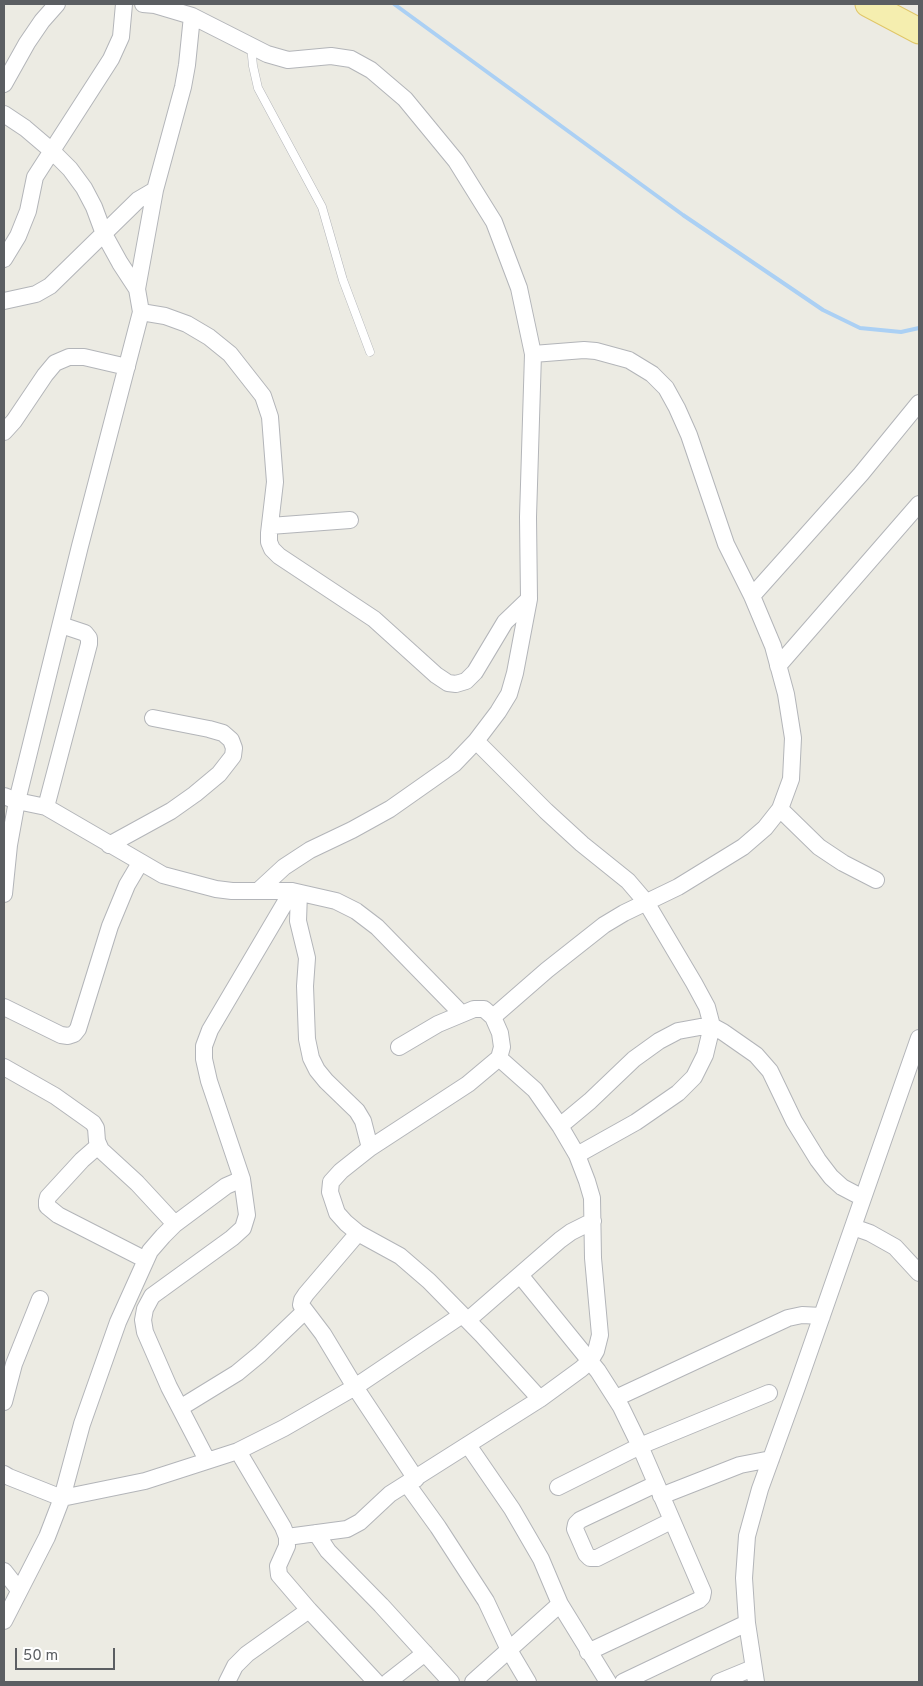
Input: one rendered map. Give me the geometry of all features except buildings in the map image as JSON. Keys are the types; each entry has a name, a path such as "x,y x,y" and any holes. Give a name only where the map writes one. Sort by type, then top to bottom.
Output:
{"main road":[{"path":"879,5 919,18"},
{"path":"879,5 919,31"}],"street":[{"path":"4,84 32,36 57,4"},
{"path":"4,259 18,236 28,211 35,178 111,59 121,37 124,4"},
{"path":"143,4 155,5 192,16 267,54 288,60 331,56 351,58 371,70 405,99 456,161 494,222 519,288 533,354 528,517 529,599 516,673 509,694 476,741 454,764 390,809 310,850 284,867 258,891"},
{"path":"137,289 154,190 183,87 192,16"},
{"path":"4,114 25,128 52,151 70,169 84,188 94,207 104,234 137,289 142,312 61,625 10,799 4,894"},
{"path":"4,301 36,294 50,286 138,200 154,190"},
{"path":"142,312 165,316 187,324 209,337 230,354 263,396 270,417 275,482 269,542 272,549 279,556 374,619 436,675 448,683 456,684 466,681 475,672 501,626 529,599"},
{"path":"493,1017 553,965 604,925 678,887 743,847 765,828 780,809 791,779 793,738 786,694 773,646 752,596 726,544 689,435 678,408 666,388 652,374 629,360 590,351 533,354"},
{"path":"4,432 14,421 55,363 69,357 84,357 127,367"},
{"path":"752,596 861,474 919,405"},
{"path":"778,666 919,504"},
{"path":"270,526 350,520"},
{"path":"46,807 89,644 85,633 61,625"},
{"path":"109,845 171,811 196,794 219,774 233,756 234,748 231,740 223,733 209,728 153,718"},
{"path":"476,741 546,811 628,882 646,902 694,982 707,1007 712,1026 706,1055 694,1077 678,1093 636,1122 577,1155"},
{"path":"10,799 46,807 163,875 195,885 232,891 296,892 336,901 356,911 376,927 461,1013"},
{"path":"780,809 819,847 843,863 876,880"},
{"path":"4,1007 61,1035 68,1036 74,1034 78,1029 110,926 127,885 140,863"},
{"path":"296,892 298,921 307,958 305,986 306,1039 311,1058 317,1070 326,1081 357,1111 363,1121 370,1148"},
{"path":"130,1314 145,1309 152,1296 243,1228 247,1215 234,1183 204,1059 204,1046 210,1030 296,892"},
{"path":"399,1047 438,1024 474,1009 484,1009 493,1017 500,1032 502,1047 499,1058 468,1084 370,1148 340,1171 331,1182 330,1192 337,1213 358,1233 400,1256 429,1282 465,1317 540,1400"},
{"path":"560,1126 590,1101 634,1059 659,1041 678,1031 712,1026 756,1055 770,1071 794,1121 818,1160 831,1177 842,1187 862,1198"},
{"path":"719,1682 755,1675 747,1623 744,1578 747,1536 760,1488 919,1038"},
{"path":"287,1537 347,1529 360,1522 390,1494 412,1482 540,1400 590,1360 596,1351 600,1335 593,1258 592,1198 577,1155 560,1126 535,1090 499,1058"},
{"path":"4,1067 55,1096 93,1124 96,1128 98,1146 137,1183 175,1224"},
{"path":"98,1146 82,1160 48,1197 47,1206 58,1215 142,1267"},
{"path":"4,1621 47,1537 62,1498 82,1424 130,1314 142,1267 162,1236 175,1224 234,1183"},
{"path":"4,1474 62,1498 145,1481 238,1451 355,1387 465,1317 520,1275 571,1232 593,1221"},
{"path":"853,1227 894,1247 919,1273"},
{"path":"358,1233 302,1300 301,1305 323,1334 438,1527 478,1588 509,1650 528,1682"},
{"path":"520,1275 590,1360 616,1398 640,1446 703,1592 699,1600 588,1652"},
{"path":"4,1402 14,1364 40,1299"},
{"path":"180,1408 237,1373 305,1311"},
{"path":"130,1314 149,1340 180,1408 207,1460"},
{"path":"616,1398 788,1318 802,1315 822,1316"},
{"path":"558,1487 640,1446 769,1393"},
{"path":"468,1445 512,1509 541,1559 560,1604 608,1682"},
{"path":"238,1451 287,1537 287,1546 278,1566 279,1575 308,1610 376,1682"},
{"path":"671,1521 597,1558 590,1558 586,1554 575,1529 576,1524 580,1520 658,1490 740,1465 771,1459"},
{"path":"316,1533 328,1551 381,1605 451,1682"},
{"path":"4,1571 20,1590"},
{"path":"473,1682 560,1604"},
{"path":"227,1682 235,1666 247,1654 308,1610"},
{"path":"623,1682 747,1623"},
{"path":"388,1682 425,1653"}],"lane":[{"path":"251,45 258,88 322,207 343,280 370,352"}],"waterway":[{"path":"394,4 683,215 823,310 860,328 901,332 919,328"}]}
